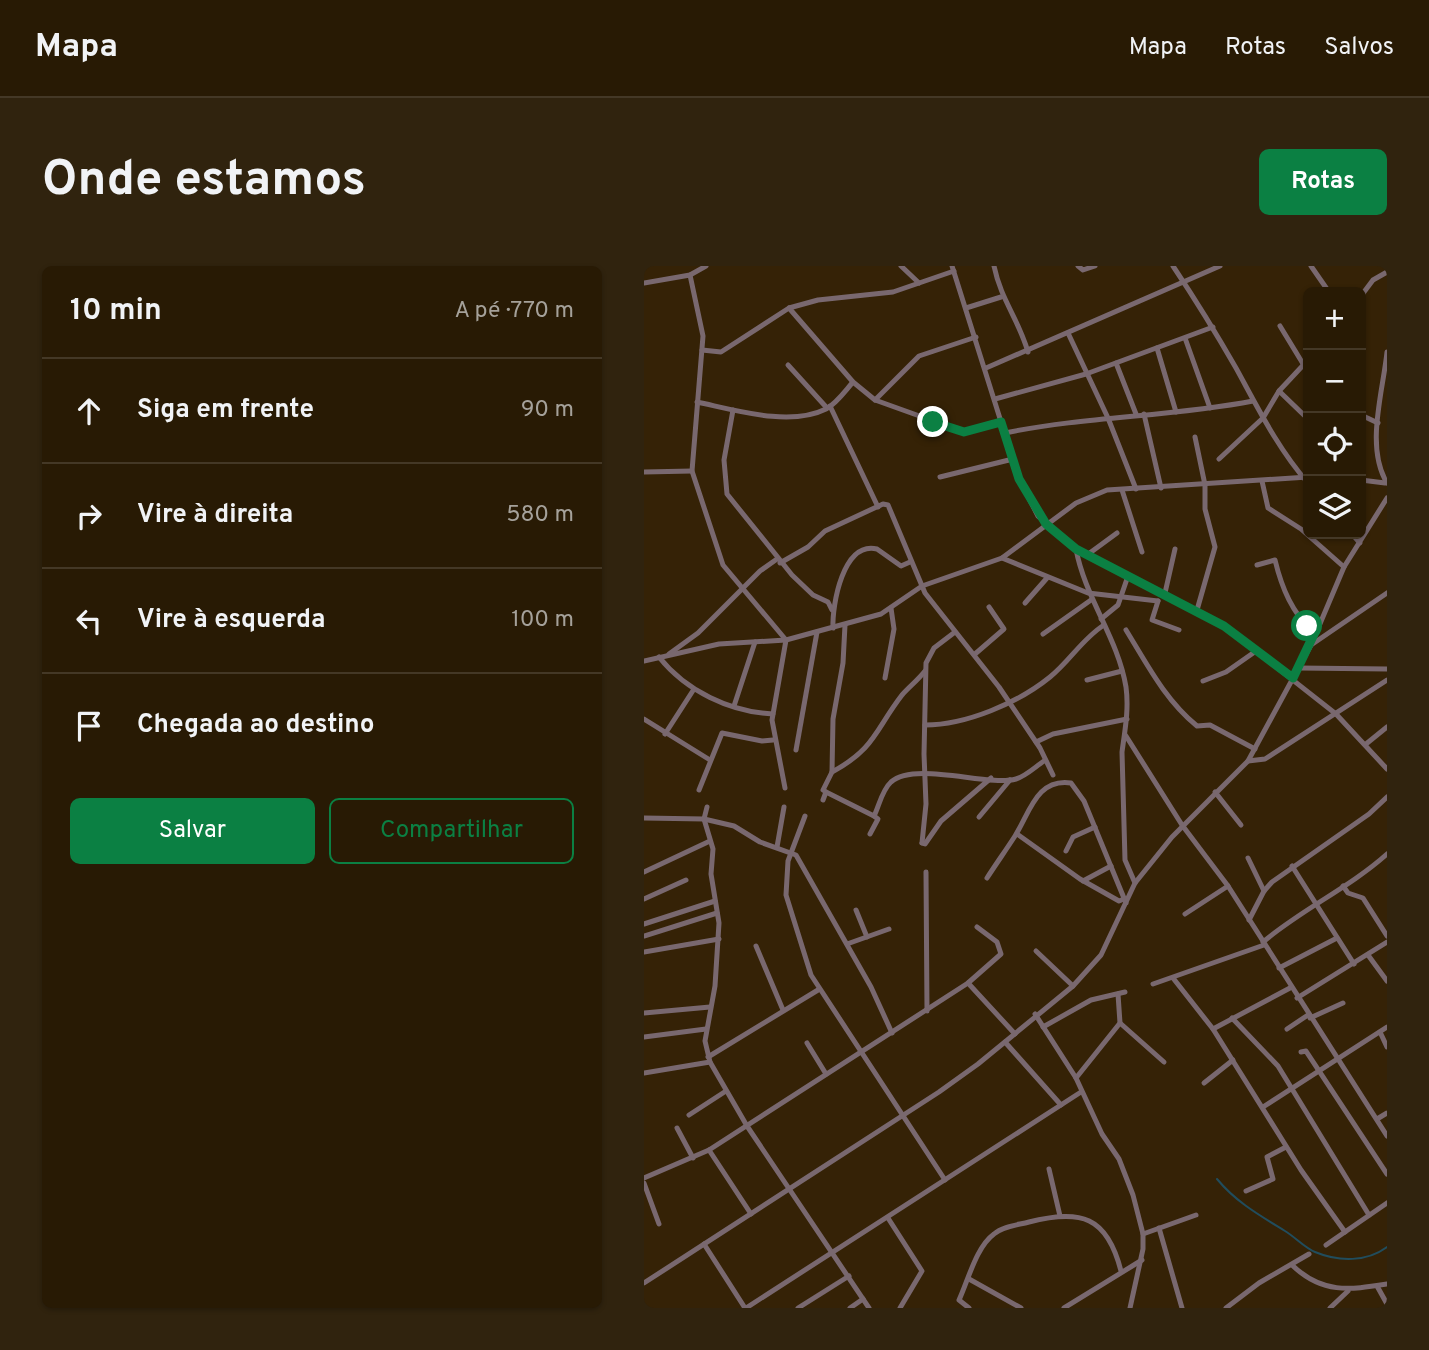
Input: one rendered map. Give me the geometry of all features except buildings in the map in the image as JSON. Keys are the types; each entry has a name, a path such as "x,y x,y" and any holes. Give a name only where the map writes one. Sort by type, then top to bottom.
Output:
{"street":[{"path":"644,283 706,266"},
{"path":"901,266 919,283"},
{"path":"994,266 1001,297 1019,321 1028,352"},
{"path":"1078,266 1083,270 1096,266"},
{"path":"1173,266 1213,327 1263,418 1305,476"},
{"path":"986,368 1028,352 1220,266"},
{"path":"1311,266 1326,287"},
{"path":"702,350 721,352 789,308 818,300 879,296 953,269 1013,459 1031,504 1046,524 1076,549 1197,610 1256,651 1336,714 1387,769"},
{"path":"692,271 703,336 692,471 715,548 723,565 786,640"},
{"path":"1366,289 1373,280 1387,272"},
{"path":"966,308 1001,297"},
{"path":"789,308 853,382 875,400 964,432 1001,422"},
{"path":"1219,459 1263,418 1279,391 1303,366 1280,326"},
{"path":"995,399 1086,373 1213,327"},
{"path":"1068,333 1108,418 1136,489"},
{"path":"875,400 919,356 976,337"},
{"path":"1185,338 1210,408"},
{"path":"1157,348 1176,412"},
{"path":"1366,481 1386,483 1378,454 1378,423 1387,352"},
{"path":"1116,363 1136,414"},
{"path":"788,365 829,407 878,507"},
{"path":"697,402 733,410 788,416 808,415 829,407 853,382"},
{"path":"1279,391 1303,414"},
{"path":"1005,433 1253,401"},
{"path":"733,410 724,460 724,484 733,505 769,544 779,561 813,595 828,602 832,610"},
{"path":"1144,414 1161,488"},
{"path":"1366,417 1378,423"},
{"path":"1195,437 1205,485 1205,509 1215,547 1197,610"},
{"path":"940,477 1013,459"},
{"path":"644,472 692,471"},
{"path":"644,661 719,644 786,640 845,625 891,608 922,586 1002,558 1046,524 1092,495 1122,489 1303,477"},
{"path":"1262,481 1268,508 1301,529 1344,567"},
{"path":"1122,489 1142,552"},
{"path":"644,1283 902,1116 1005,1042 1035,1014 1073,986 1101,955 1135,883 1182,825 1248,761 1311,645 1344,567 1387,498"},
{"path":"667,656 698,633 742,589 779,561 808,547 825,531 883,504 891,508 910,562 939,615 975,654 1036,742 1053,775"},
{"path":"1087,555 1117,533"},
{"path":"1356,539 1360,543"},
{"path":"833,628 832,610 845,566 863,550 877,549 901,566 910,562"},
{"path":"1076,549 1089,597 1104,625 1122,670 1126,719 1122,752 1124,853 1135,883"},
{"path":"1175,549 1152,620 1179,630"},
{"path":"1002,558 1089,597 1158,601"},
{"path":"1257,565 1275,560 1283,590 1300,619 1314,634"},
{"path":"1101,619 1116,608 1128,576"},
{"path":"1025,603 1047,578"},
{"path":"1311,645 1387,593"},
{"path":"1043,634 1089,597"},
{"path":"975,654 1004,629 989,607"},
{"path":"885,678 894,629 891,608"},
{"path":"845,625 843,663 832,719 832,772 823,790 878,819 870,834"},
{"path":"925,725 953,723 1008,701 1049,678 1088,636 1104,625"},
{"path":"1126,630 1173,704 1184,716 1196,726 1210,725 1255,749"},
{"path":"796,750 817,632"},
{"path":"832,772 851,762 873,742 902,695 925,671 934,649 955,632"},
{"path":"785,788 773,740 773,715 786,640"},
{"path":"734,706 755,642"},
{"path":"1203,681 1226,672 1256,651"},
{"path":"659,657 694,690 755,713 773,715"},
{"path":"1299,668 1387,669"},
{"path":"1087,680 1122,670"},
{"path":"925,671 926,775 923,844 941,821 991,778"},
{"path":"1248,761 1265,759 1387,680"},
{"path":"665,734 694,690"},
{"path":"644,719 710,760"},
{"path":"1036,742 1053,734 1126,719"},
{"path":"1366,744 1387,727"},
{"path":"699,790 722,733 762,741 773,740"},
{"path":"1126,736 1182,825 1228,886 1290,988 1387,1136"},
{"path":"874,816 890,783 902,777 926,775 1010,780 1022,777 1044,761"},
{"path":"979,817 1010,780"},
{"path":"987,878 1017,834 1038,795 1062,781 1077,787 1125,901"},
{"path":"823,800 826,792"},
{"path":"1215,792 1241,825"},
{"path":"1249,920 1264,891 1292,866 1369,814 1387,797"},
{"path":"707,807 704,819 710,841 719,939 706,1029 709,1060 747,1126 869,1308"},
{"path":"777,847 785,807"},
{"path":"805,816 791,852 786,878 789,910 818,990 945,1180"},
{"path":"644,818 704,819 734,827 760,842 791,852 800,859 892,1032"},
{"path":"1066,851 1073,837 1095,827"},
{"path":"1017,834 1083,881 1119,901 1125,901"},
{"path":"644,872 710,841"},
{"path":"1153,984 1264,944 1285,923 1317,904 1387,854"},
{"path":"1248,858 1264,891"},
{"path":"1083,881 1111,866"},
{"path":"1292,866 1354,964"},
{"path":"926,872 927,1011"},
{"path":"644,900 686,880"},
{"path":"1185,914 1228,886"},
{"path":"1343,886 1352,895 1363,898 1387,936"},
{"path":"644,923 715,901"},
{"path":"856,910 867,937"},
{"path":"644,936 717,914"},
{"path":"659,1224 644,1181 709,1150 968,983 1001,954 997,943 977,926"},
{"path":"847,944 889,929"},
{"path":"1279,968 1337,938"},
{"path":"644,952 719,939"},
{"path":"1297,998 1387,942"},
{"path":"756,946 783,1010"},
{"path":"1036,951 1073,986"},
{"path":"1368,955 1387,981"},
{"path":"1173,978 1213,1029 1286,1147 1345,1232"},
{"path":"968,983 1015,1034"},
{"path":"1213,1029 1290,988"},
{"path":"644,1073 709,1060 818,990"},
{"path":"1043,1027 1091,1000 1121,993 1120,1023 1076,1078"},
{"path":"1287,1029 1343,1003"},
{"path":"644,1013 710,1007"},
{"path":"1035,1014 1076,1078 1102,1134 1119,1159 1143,1234 1142,1260 1130,1308"},
{"path":"1231,1018 1279,1066 1369,1215"},
{"path":"1120,1023 1164,1062"},
{"path":"1263,1107 1387,1027"},
{"path":"644,1037 706,1029"},
{"path":"1380,1032 1387,1047"},
{"path":"1005,1042 1060,1105"},
{"path":"807,1043 826,1074"},
{"path":"1301,1052 1306,1051 1387,1174"},
{"path":"1204,1083 1233,1060"},
{"path":"689,1115 726,1091"},
{"path":"704,1244 745,1308 1081,1092"},
{"path":"1377,1119 1387,1113"},
{"path":"677,1128 693,1158"},
{"path":"1246,1191 1273,1179 1267,1157 1286,1147"},
{"path":"709,1150 751,1214"},
{"path":"1049,1169 1060,1216"},
{"path":"1326,1245 1387,1203"},
{"path":"970,1308 959,1300 994,1234 1060,1216 1077,1215 1102,1229 1115,1247 1121,1270"},
{"path":"1143,1234 1196,1215"},
{"path":"888,1217 922,1271 900,1308"},
{"path":"1159,1228 1182,1308"},
{"path":"1226,1308 1309,1254"},
{"path":"1065,1308 1121,1270 1142,1260"},
{"path":"1292,1265 1306,1277 1348,1291 1387,1284"},
{"path":"802,1307 849,1276"},
{"path":"969,1279 1021,1308"},
{"path":"1377,1286 1387,1304"},
{"path":"1330,1308 1348,1291"},
{"path":"850,1308 863,1299"}],"waterway":[{"path":"1217,1179 1248,1208 1315,1252 1334,1258 1352,1259 1371,1256 1387,1247"}],"route":[{"path":"933,422 964,432 1001,422 1019,479 1031,504 1038,516 1057,534 1076,549 1224,626 1293,678 1314,634 1307,626"}]}
